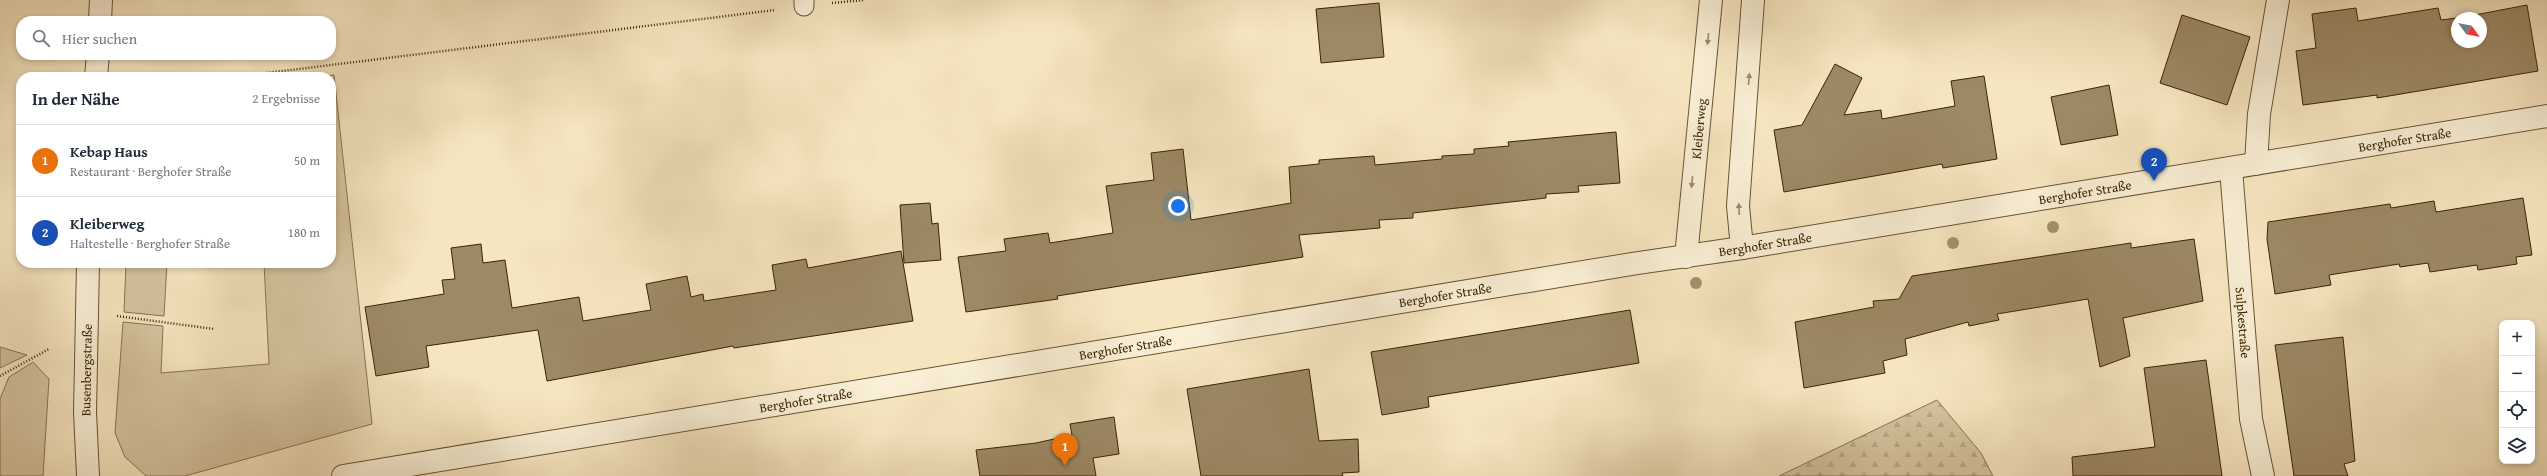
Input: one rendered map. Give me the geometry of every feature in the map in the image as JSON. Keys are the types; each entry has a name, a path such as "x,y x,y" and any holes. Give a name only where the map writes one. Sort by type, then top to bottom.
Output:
{"street":[{"path":"100,16 101,0"},
{"name":"Kleiberweg","path":"1686,257 1711,0"},
{"path":"1742,248 1738,206 1753,0"},
{"path":"2256,164 2259,114 2278,0"},
{"path":"96,72 98,60"},
{"name":"Berghofer Straße","path":"343,476 1638,263 1686,257 2231,169 2547,116"},
{"name":"Sulpkestraße","path":"2231,169 2251,419 2264,476"},
{"name":"Busenbergstraße","path":"88,268 85,412 88,476"}],"path":[{"path":"273,72 804,3"},
{"path":"87,312 214,329"},
{"path":"0,376 49,349"}],"green space":[{"path":"336,93 372,424 185,476 146,476 125,457 115,433 123,322 163,326 161,373 269,364 264,268 336,268"},
{"path":"126,268 167,268 164,316 124,312"},
{"path":"0,347 27,355 0,368"},
{"path":"33,362 49,379 43,476 0,476 0,399 9,377"},
{"path":"1937,400 1981,453 1993,476 1779,476"}],"building":[{"path":"1379,3 1384,57 1321,63 1316,9"},
{"path":"2527,5 2538,71 2377,98 2377,95 2303,105 2296,51 2316,48 2312,14 2356,8 2358,21 2438,8 2441,20 2451,19 2451,48 2487,48 2487,13"},
{"path":"2182,15 2250,37 2227,105 2160,83"},
{"path":"1835,64 1862,78 1844,115 1881,110 1882,119 1955,106 1951,81 1984,76 1997,159 1943,168 1942,164 1784,192 1774,130 1802,125"},
{"path":"2109,85 2118,135 2061,145 2051,97"},
{"path":"1616,132 1620,183 1578,186 1579,192 1546,194 1546,198 1413,213 1413,218 1379,220 1380,228 1299,235 1303,257 1057,296 1058,299 966,312 958,257 1006,251 1004,239 1048,233 1050,243 1113,233 1106,186 1154,180 1151,153 1183,149 1191,220 1291,203 1289,167 1319,164 1319,160 1374,156 1375,165 1442,159 1442,156 1474,154 1474,149 1509,146 1508,142"},
{"path":"2523,198 2532,255 2516,257 2517,264 2478,270 2477,265 2430,272 2428,263 2400,267 2399,264 2329,275 2331,285 2275,294 2267,239 2268,222 2390,204 2391,208 2434,201 2436,212"},
{"path":"930,203 932,224 938,223 941,260 904,263 900,205"},
{"path":"2194,239 2203,301 2123,318 2130,356 2100,367 2088,299 1997,314 1999,320 1969,326 1968,322 1905,339 1907,355 1883,361 1885,373 1804,388 1795,322 1874,307 1873,301 1899,299 1912,276 2131,243 2131,248"},
{"path":"481,244 483,263 505,260 512,308 579,297 583,321 651,310 646,284 687,276 691,297 703,294 704,301 776,290 772,265 806,259 808,268 901,251 913,321 734,348 733,346 547,381 538,330 426,346 429,367 376,376 365,307 444,294 442,280 455,279 451,248"},
{"path":"1630,310 1639,363 1428,397 1429,407 1382,415 1371,352"},
{"path":"2343,337 2355,461 2344,464 2348,476 2294,476 2275,345"},
{"path":"2206,360 2222,476 2073,476 2072,457 2155,447 2144,368"},
{"path":"1309,369 1319,441 1358,439 1359,472 1342,473 1343,476 1201,476 1187,389"},
{"path":"1114,417 1119,454 1093,458 1096,476 980,476 976,450 1036,443 1072,435 1070,424"}],"place":[{"name":"Kleiberweg","path":"2154,181"},
{"name":"Kebap Haus","path":"1065,466"}]}
